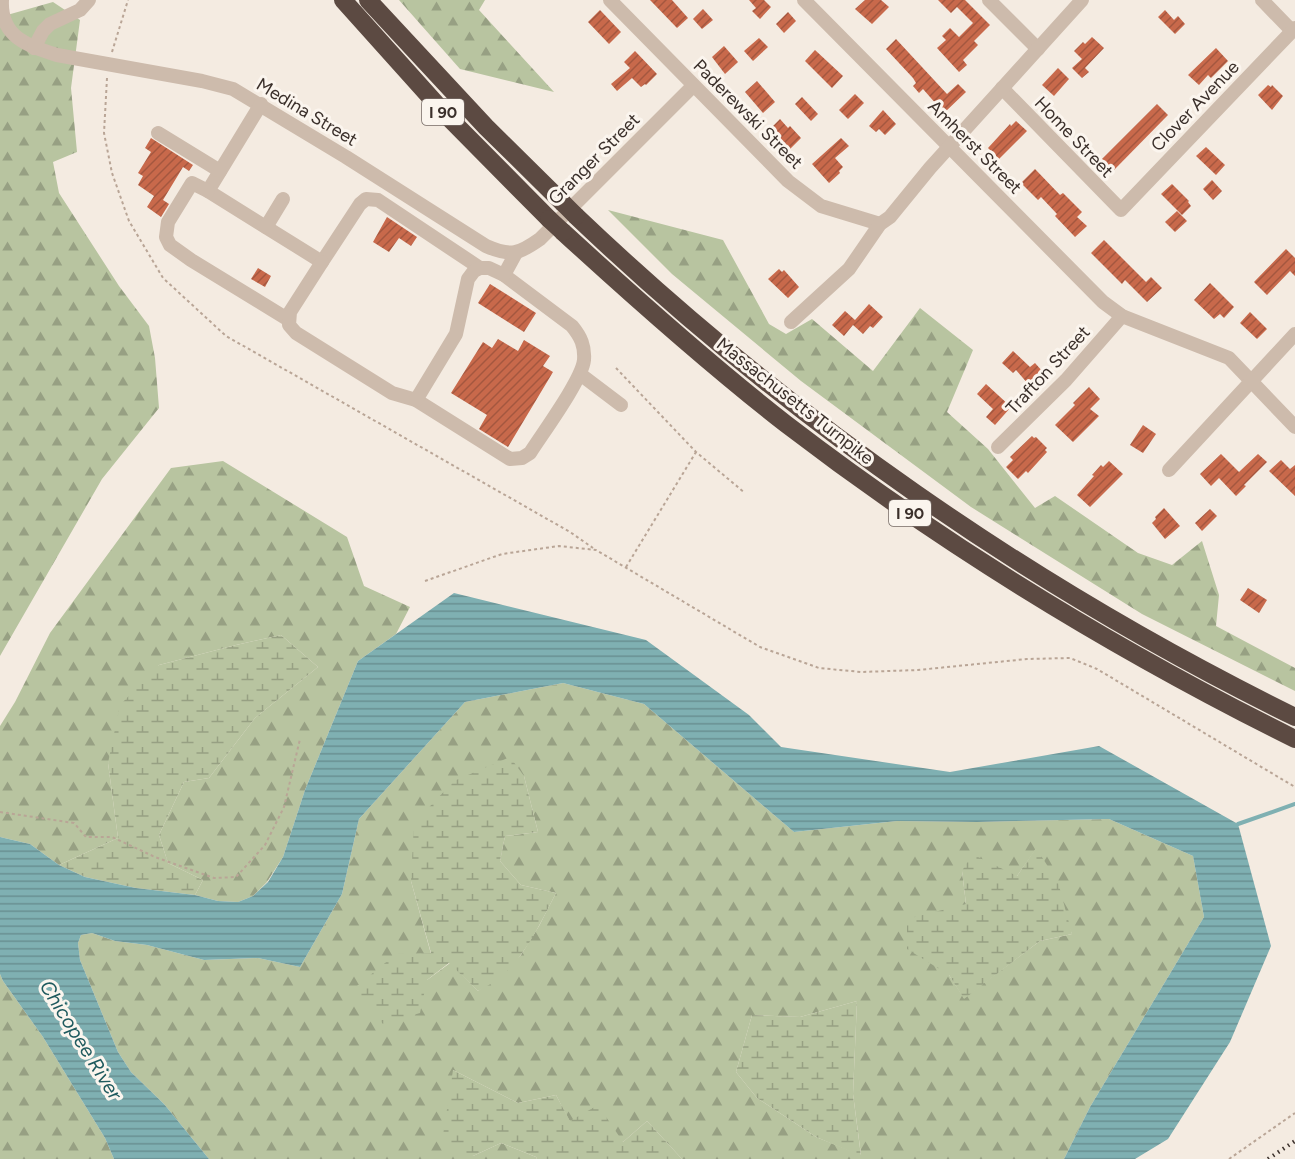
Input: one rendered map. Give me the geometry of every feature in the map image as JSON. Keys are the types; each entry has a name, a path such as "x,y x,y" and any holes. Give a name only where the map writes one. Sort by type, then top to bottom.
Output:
{"highway":[{"name":"Massachusetts Turnpike","path":"343,0 448,117 549,219 705,359 786,424 981,562 1103,637 1205,694 1295,739"},
{"name":"Massachusetts Turnpike","path":"368,0 486,127 570,210 643,277 756,373 815,419 1008,555 1200,668 1295,717"}],"street":[{"name":"Medina Street","path":"2,0 1,12 6,27 13,36 34,48 57,55 222,85 261,104 486,246 505,254 516,253"},
{"path":"34,48 42,31 50,24 74,13 89,0"},
{"name":"Paderewski Street","path":"610,0 788,181 821,206 880,224"},
{"name":"Amherst Street","path":"804,0 1103,302 1122,316 1228,358 1295,427"},
{"path":"989,0 1038,49"},
{"path":"791,322 849,269 880,224 890,217 950,146 1082,0"},
{"path":"1262,0 1293,29"},
{"name":"Clover Avenue","path":"1121,210 1293,29"},
{"name":"Granger Street","path":"516,253 540,239 693,86"},
{"name":"Home Street","path":"1002,88 1121,210"},
{"path":"208,191 261,104"},
{"path":"158,133 220,171"},
{"path":"289,320 170,245 166,237 168,222 192,183 322,261"},
{"path":"266,227 283,199"},
{"path":"416,400 456,334 468,279 474,271 480,268 489,268 504,275 572,326 580,336 584,347 584,362 580,374 530,453 522,458 510,459 416,400 392,393 296,333 289,325 290,312 360,204 366,199 378,200 480,268"},
{"path":"504,275 516,253"},
{"name":"Trafton Street","path":"998,447 1066,380 1122,316"},
{"path":"1169,470 1295,334"},
{"path":"580,374 621,405"}],"path":[{"path":"111,53 128,0"},
{"path":"616,368 696,452 746,493"},
{"path":"626,567 696,452"},
{"path":"425,581 502,554 559,546 596,550 760,647 819,668 861,672 918,670 1028,659 1071,658 1096,669 1295,787"},
{"path":"0,812 74,823 86,837 112,837 155,857 214,878 236,878 265,844 284,807 300,739"},
{"path":"1229,1159 1295,1113"}],"green space":[{"path":"399,0 485,0 479,10 554,92 460,69"},
{"path":"53,2 80,20 71,88 77,152 53,162 59,193 119,286 149,326 155,358 159,408 102,479 0,656 0,17"},
{"path":"608,210 723,240 769,324 786,334 812,319 873,371 920,308 973,350 947,412 988,449 1035,508 1055,496 1138,553 1172,565 1202,541 1219,595 1216,626 1295,668 1295,691 1142,614 971,507 801,381 672,274"},
{"path":"223,461 347,537 364,586 410,607 396,634 358,661 305,790 283,857 267,882 253,896 238,902 218,901 195,895 203,880 168,863 159,835 184,782 209,778 255,718 318,667 281,635 159,665 108,763 118,838 59,865 30,844 0,837 0,726 15,702 50,633 171,468"},
{"path":"281,635 318,667 255,718 209,778 184,782 159,835 168,863 203,880 195,895 136,888 85,877 59,865 118,838 108,763 120,705 159,665"},
{"path":"563,683 644,704 794,832 897,821 1109,819 1193,856 1204,917 1090,1107 1064,1159 682,1159 647,1121 623,1142 570,1122 556,1095 518,1103 453,1070 473,1156 501,1143 537,1159 209,1159 164,1104 131,1072 118,1052 80,960 78,943 81,935 92,933 115,941 147,945 204,960 258,958 300,967 342,894 359,819 465,702","holes":["524,776 538,832 505,836 500,861 521,885 556,893 521,955 478,991 450,963 427,980 431,954 411,881","1036,849 1072,934 1040,941 964,998 949,975 966,904 962,871 1017,876","857,1001 853,1094 861,1155 816,1137 757,1098 736,1072 752,1015 800,1017"]},
{"path":"510,757 524,776 538,832 505,836 500,861 521,885 556,893 524,950 496,981 478,991 449,963 427,980 420,1013 383,1024 352,990 396,954 431,953 411,881 414,823 454,781"},
{"path":"1036,848 1058,882 1072,934 1040,941 964,999 949,975 907,949 907,919 966,904 962,871 972,854 1017,876"},
{"path":"0,974 43,1037 105,1138 114,1159 0,1159"},
{"path":"857,1001 853,1094 861,1156 816,1137 757,1098 736,1072 752,1015 800,1017"},
{"path":"453,1070 518,1103 556,1095 570,1121 598,1105 623,1142 647,1121 682,1159 537,1159 501,1143 473,1156 442,1142"}],"water":[{"name":"Chicopee River","path":"454,593 646,640 749,715 781,747 950,772 1099,746 1238,824 1271,946 1230,1042 1168,1139 1135,1159 1064,1159 1090,1107 1204,917 1193,856 1109,819 897,821 794,832 644,704 563,683 465,702 359,819 342,894 300,967 258,958 204,960 147,945 115,941 92,933 81,935 78,943 80,960 118,1052 131,1072 164,1104 209,1159 114,1159 105,1138 43,1037 0,974 0,837 30,844 59,865 85,877 136,888 195,895 218,901 238,902 253,896 268,882 283,857 305,790 358,661"}],"building":[{"path":"650,0 672,0 688,18 677,28"},
{"path":"749,0 764,0 771,7 760,19 752,11 756,8"},
{"path":"865,0 881,0 889,7 872,24 855,9"},
{"path":"938,0 965,0 990,25 974,41 978,45 963,60 967,65 959,72 937,48 946,40 942,36 950,28 959,37 973,23 957,7 951,13"},
{"path":"703,9 713,20 702,29 693,19"},
{"path":"600,10 621,32 609,44 588,22"},
{"path":"1165,10 1174,20 1178,16 1185,24 1175,34 1158,17"},
{"path":"788,12 796,21 784,33 776,24"},
{"path":"1092,37 1104,48 1085,68 1089,72 1082,78 1072,68 1082,59 1074,51"},
{"path":"759,38 768,47 753,61 744,51"},
{"path":"896,39 947,94 958,84 966,92 944,113 923,89 919,93 913,86 916,83 913,78 886,49"},
{"path":"724,46 738,62 725,74 712,57"},
{"path":"1216,48 1228,61 1211,78 1208,75 1199,85 1188,75"},
{"path":"815,50 843,76 832,88 805,61"},
{"path":"635,51 657,74 641,87 632,78 617,91 611,84 630,68 624,62"},
{"path":"1058,68 1069,79 1054,96 1042,85"},
{"path":"757,81 775,102 763,113 745,92"},
{"path":"1268,85 1271,87 1272,85 1283,96 1272,110 1258,95"},
{"path":"855,94 864,103 848,119 839,110"},
{"path":"802,97 818,114 811,121 795,104"},
{"path":"1157,104 1168,115 1114,170 1102,159"},
{"path":"883,110 896,124 885,135 879,129 876,132 869,126"},
{"path":"780,119 801,138 787,152 767,132"},
{"path":"1016,121 1027,131 999,159 988,148 1010,124 1011,126"},
{"path":"151,138 193,165 189,171 183,167 163,200 169,204 161,217 147,207 154,196 138,185 143,176 138,173 151,152 145,148"},
{"path":"841,138 849,146 835,158 843,167 829,183 812,164"},
{"path":"1206,147 1225,165 1216,175 1196,156"},
{"path":"1035,169 1060,195 1063,193 1082,212 1077,217 1087,226 1075,237 1041,197 1038,200 1021,183"},
{"path":"1212,180 1222,191 1213,200 1203,189"},
{"path":"1172,184 1191,206 1182,215 1161,194"},
{"path":"1177,211 1187,221 1175,232 1165,222"},
{"path":"387,217 417,237 411,246 399,238 389,252 373,242"},
{"path":"1104,240 1146,282 1151,277 1162,288 1147,302 1125,280 1122,284 1091,253"},
{"path":"1286,249 1295,258 1295,276 1290,271 1267,295 1254,282"},
{"path":"258,268 271,276 265,287 251,279"},
{"path":"779,269 782,272 784,270 799,287 788,298 768,279"},
{"path":"1210,283 1234,307 1224,318 1220,314 1214,319 1194,300"},
{"path":"490,284 536,313 524,332 478,303"},
{"path":"869,304 883,317 873,328 870,326 863,334 853,325 844,336 832,325 845,311 855,320"},
{"path":"1250,312 1267,329 1257,339 1240,323"},
{"path":"498,339 518,351 524,340 550,356 543,366 553,372 508,447 479,429 487,415 451,393 483,342 492,348"},
{"path":"1013,351 1030,367 1035,363 1043,372 1029,385 1016,370 1013,373 1002,363"},
{"path":"986,384 1011,407 995,425 986,417 993,409 977,394"},
{"path":"1089,387 1100,399 1090,409 1099,416 1073,442 1055,425"},
{"path":"1143,425 1156,434 1143,453 1130,445"},
{"path":"1032,436 1047,448 1045,450 1047,452 1028,473 1026,471 1018,479 1006,467 1013,460 1010,457"},
{"path":"1221,454 1239,472 1258,454 1267,462 1236,496 1219,478 1211,486 1200,474"},
{"path":"1281,460 1290,469 1295,465 1295,496 1269,471"},
{"path":"1109,461 1123,474 1090,507 1077,495 1101,465 1103,467"},
{"path":"1164,508 1180,526 1165,539 1152,523"},
{"path":"1210,509 1217,516 1202,531 1195,523"},
{"path":"1248,588 1267,600 1259,613 1240,600"}],"waterway":[{"path":"1238,824 1295,804"}],"railway":[{"path":"1268,1159 1295,1141"}]}
